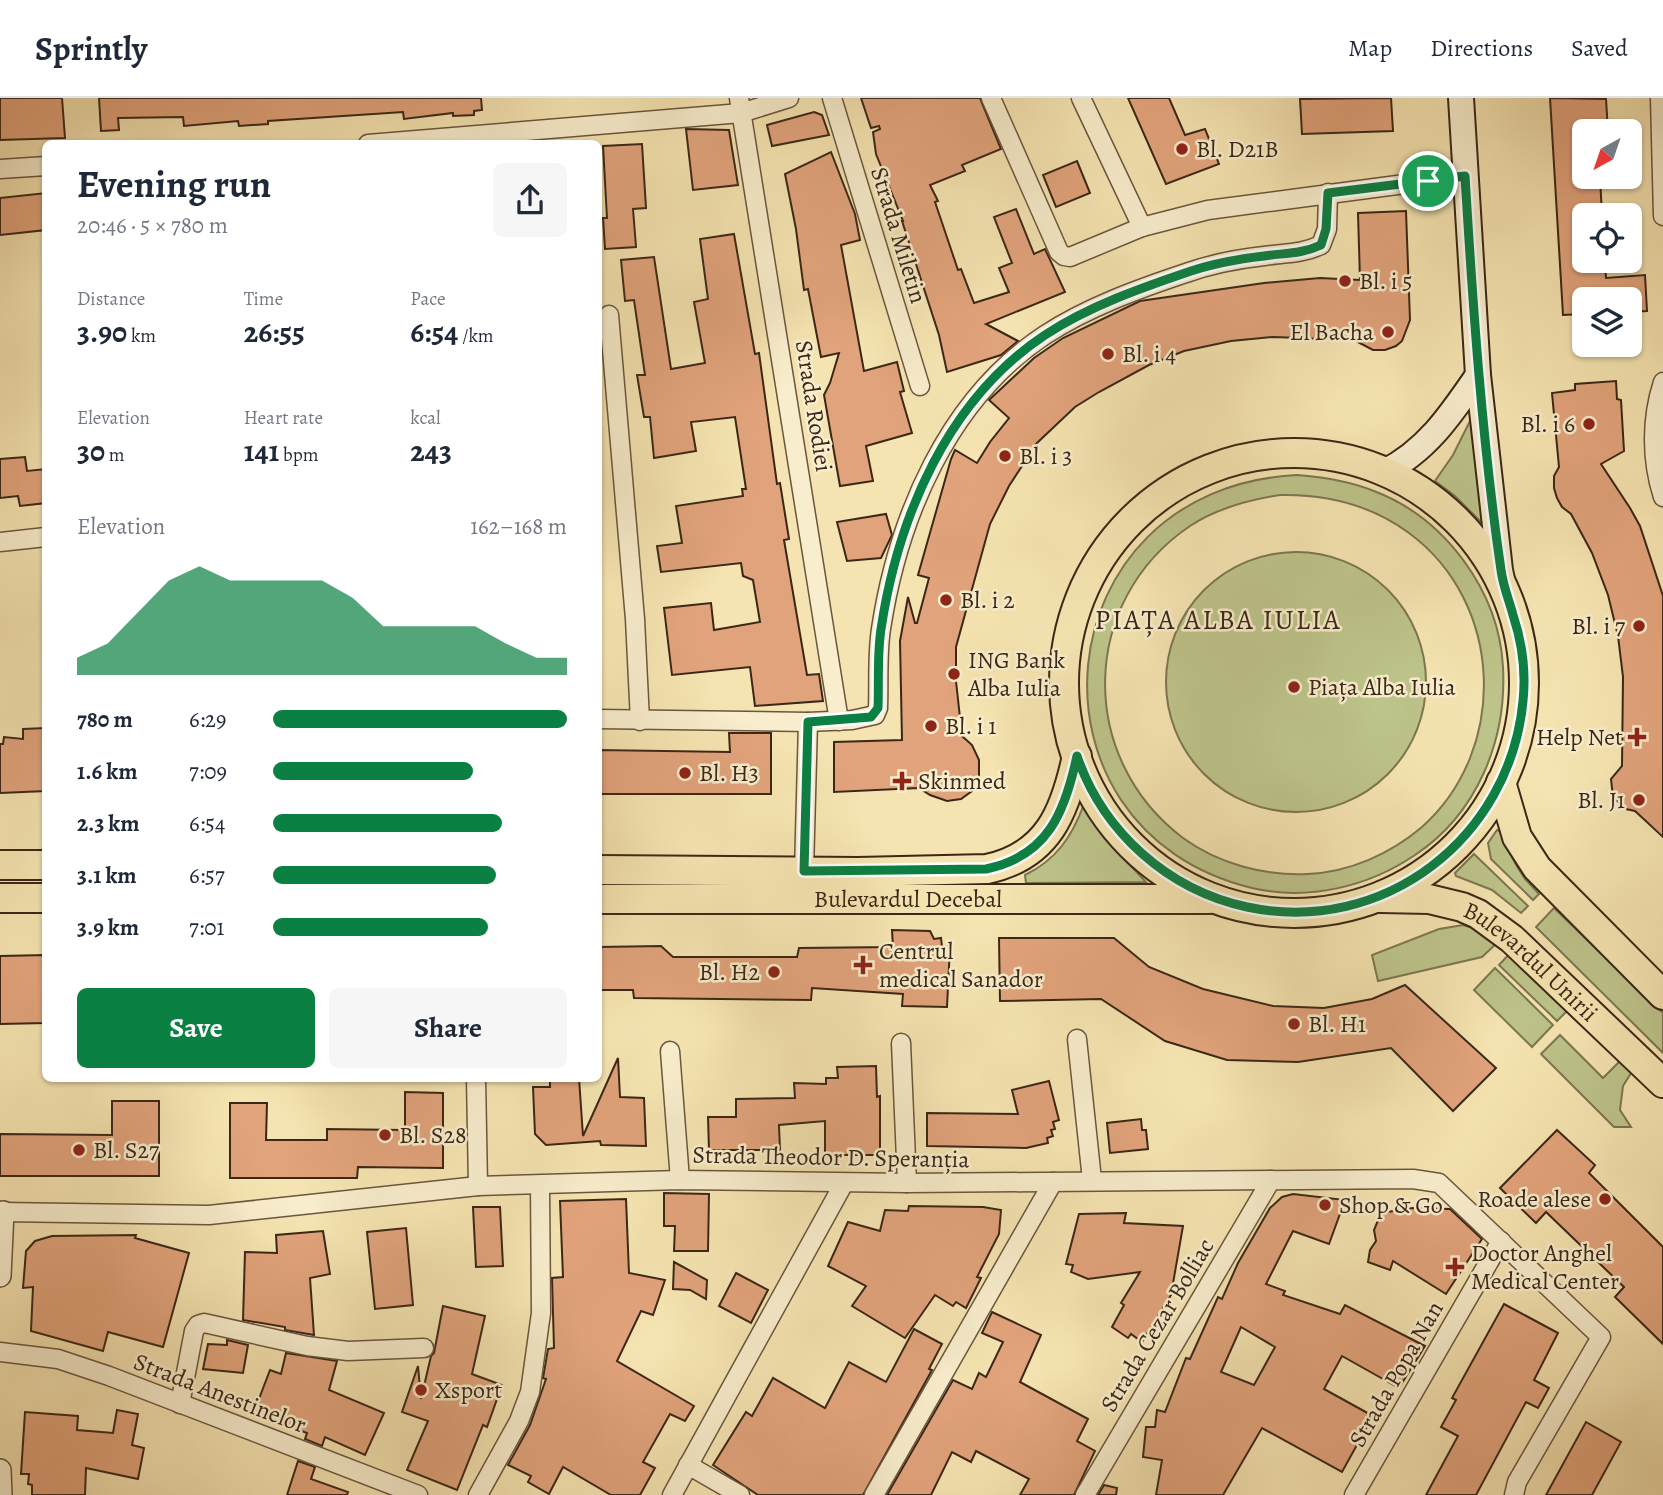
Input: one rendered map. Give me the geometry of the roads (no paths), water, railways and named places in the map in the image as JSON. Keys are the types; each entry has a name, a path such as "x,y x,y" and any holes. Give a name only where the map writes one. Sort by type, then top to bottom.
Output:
{"main road":[{"path":"1461,98 1478,375 1500,570 1519,638 1524,691 1516,741 1501,782 1474,826 1446,855 1408,882 1371,899 1332,909 1298,912 1258,909 1219,899 1172,876 1131,844 1110,819 1096,797 1077,756 1070,733 1065,697 1065,661 1070,631 1086,585 1118,534 1138,513 1191,477 1230,462 1287,453 1322,455 1351,460 1384,472 1423,493 1458,522 1489,561 1505,594"},
{"path":"1384,472 1401,464 1429,440 1478,375"},
{"name":"Bulevardul Decebal","path":"602,870 977,869 1004,865 1033,848 1049,830 1070,788 1077,756"},
{"path":"1501,782 1517,837 1537,868 1663,995"},
{"path":"0,865 42,865"},
{"name":"Bulevardul Unirii","path":"1371,899 1402,897 1429,900 1462,907 1478,914 1512,939 1663,1083"},
{"path":"0,898 42,898"},
{"name":"Bulevardul Decebal","path":"602,899 1219,899"}],"street":[{"path":"429,140 740,106 789,98"},
{"name":"Strada Miletin","path":"832,98 920,386"},
{"path":"991,98 1059,251 1070,257 1142,227 1208,210 1465,176"},
{"path":"1081,98 1142,227"},
{"path":"1660,98 1663,216"},
{"name":"Strada Rodiei","path":"740,106 839,721"},
{"path":"0,169 42,166"},
{"path":"602,719 808,722 871,717 878,708 881,630 890,583 911,513 943,442 969,406 1022,352 1046,334 1098,305 1212,264 1306,252 1321,245 1326,229 1328,193"},
{"path":"609,315 635,619 639,721"},
{"path":"1662,487 1653,441 1657,399 1663,382"},
{"path":"0,542 42,537"},
{"path":"804,871 808,722"},
{"path":"1077,1039 1092,1180"},
{"path":"901,1043 907,1183"},
{"path":"670,1051 680,1180"},
{"path":"476,1082 478,1186"},
{"name":"Strada Theodor D. Speranția","path":"1,1212 209,1215 478,1186 680,1180 907,1183 1413,1179 1439,1183 1601,1337 1517,1482 1514,1495"},
{"name":"Strada Cezar Bolliac","path":"1085,1495 1271,1180"},
{"path":"874,1495 1053,1182"},
{"path":"672,1495 844,1183"},
{"path":"478,1495 519,1421 530,1392 541,1313 540,1185"},
{"path":"0,1276 1,1212"},
{"name":"Strada Popa Nan","path":"1354,1495 1501,1241"},
{"path":"180,1404 194,1331 198,1325 204,1323 307,1346 348,1351 424,1348"},
{"name":"Strada Anestinelor","path":"0,1352 58,1359 418,1495"},
{"path":"688,1465 740,1495"},
{"path":"0,1470 1,1495"}],"place":[{"name":"Bl. D21B","path":"1182,149"},
{"name":"Bl. i 5","path":"1345,281"},
{"name":"El Bacha","path":"1388,332"},
{"name":"Bl. i 4","path":"1108,354"},
{"name":"Bl. i 6","path":"1589,424"},
{"name":"Bl. i 3","path":"1005,456"},
{"name":"Bl. i 2","path":"946,600"},
{"name":"Bl. i 7","path":"1639,626"},
{"name":"ING Bank Alba Iulia","path":"954,674"},
{"name":"Piața Alba Iulia","path":"1294,687"},
{"name":"Bl. i 1","path":"931,726"},
{"name":"Help Net","path":"1637,737"},
{"name":"Bl. H3","path":"685,773"},
{"name":"Skinmed","path":"902,781"},
{"name":"Bl. J1","path":"1639,800"},
{"name":"Centrul medical Sanador","path":"863,965"},
{"name":"Bl. H2","path":"774,972"},
{"name":"Bl. H1","path":"1294,1024"},
{"name":"Bl. S28","path":"385,1135"},
{"name":"Bl. S27","path":"79,1150"},
{"name":"Roade alese","path":"1605,1199"},
{"name":"Shop & Go","path":"1325,1205"},
{"name":"Doctor Anghel Medical Center","path":"1455,1267"},
{"name":"Xsport","path":"421,1390"}],"district":[{"name":"PIAȚA ALBA IULIA","path":"1218,620"}]}
